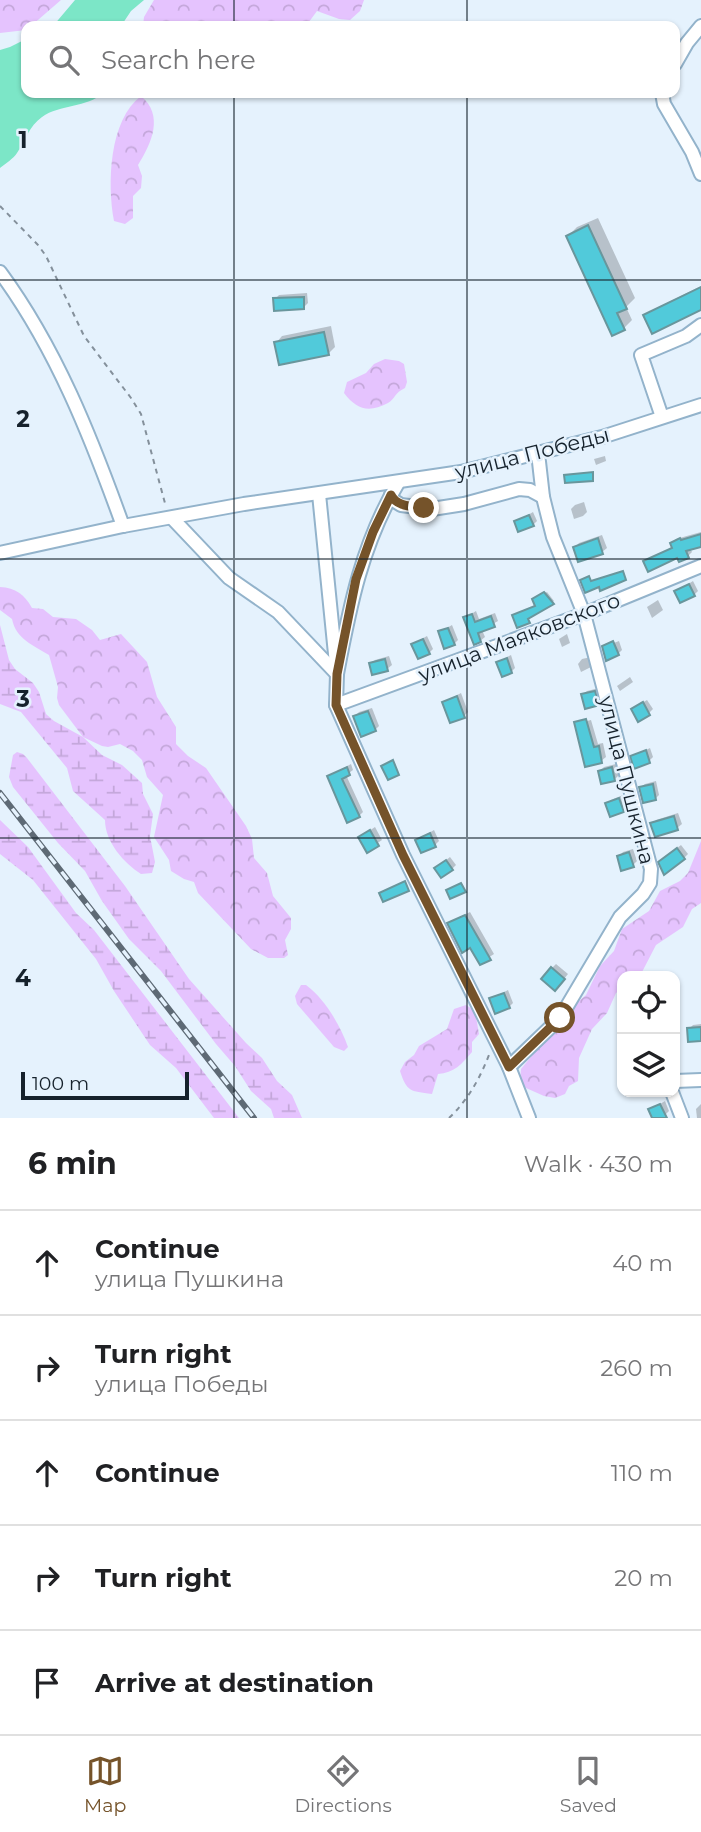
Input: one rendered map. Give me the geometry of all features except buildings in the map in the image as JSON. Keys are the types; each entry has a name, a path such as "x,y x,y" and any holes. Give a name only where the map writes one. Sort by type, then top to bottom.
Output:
{"street":[{"path":"680,55 701,26"},
{"path":"663,98 701,174"},
{"path":"0,272 54,358 96,451 123,526"},
{"path":"662,417 641,355 686,336 701,325"},
{"name":"улица Победы","path":"0,553 123,526 461,472 602,437 701,405"},
{"name":"улица Пушкина","path":"509,1067 560,1018 620,917 650,883 652,869 584,614 553,537 543,498 538,453"},
{"path":"337,674 356,579 373,532 398,482"},
{"path":"391,495 393,500 401,505 432,509 464,504 519,489 530,489 543,498"},
{"path":"319,494 337,674 336,705 403,855 509,1067 529,1118"},
{"path":"172,518 229,578 278,612 337,674"},
{"name":"улица Маяковского","path":"336,705 584,614 701,566"},
{"path":"680,1081 701,1080"},
{"path":"674,1097 682,1118"}],"path":[{"path":"0,206 46,256 84,336 141,414 166,506 172,518"},
{"path":"449,1118 460,1108 481,1077 495,1040"}],"green space":[{"path":"0,0 61,0 37,21 21,21 21,31 0,33"},
{"path":"154,0 364,0 360,11 350,20 317,11 310,21 144,21"},
{"path":"139,98 143,98 154,120 148,148 138,165 142,176 141,188 133,196 133,218 125,224 114,221 111,172 117,136 130,107"},
{"path":"385,359 404,364 407,382 405,388 391,401 375,408 364,408 354,403 344,393 347,382 366,373 374,364"},
{"path":"0,587 19,593 32,608 43,609 53,617 76,619 92,630 100,640 121,634 147,662 157,697 176,727 176,744 206,768 246,826 252,839 254,858 267,873 273,896 291,918 291,929 285,940 288,955 284,958 268,958 251,949 198,893 194,882 171,871 169,860 154,837 163,795 147,777 142,760 120,744 102,746 83,737 59,705 58,687 49,655 21,637 12,619 0,610"},
{"path":"0,625 9,660 15,669 33,683 46,714 83,737 102,755 122,765 142,783 143,794 153,814 150,836 155,862 152,873 141,874 122,858 108,836 105,820 73,791 67,768 21,712 0,704"},
{"path":"17,752 27,758 125,886 189,979 262,1058 277,1081 292,1095 302,1118 274,1118 271,1109 251,1091 235,1066 161,971 129,939 85,871 58,843 13,787 9,777 13,755"},
{"path":"0,820 28,847 76,913 94,930 239,1118 214,1118 176,1068 150,1045 96,959 33,880 0,854"},
{"path":"701,841 701,903 692,909 683,927 656,945 643,971 617,971 617,992 607,1013 592,1029 579,1058 578,1081 569,1086 565,1094 555,1098 526,1088 520,1080 521,1069 569,1010 586,995 600,966 614,951 622,929 649,911 660,891 680,881 688,873"},
{"path":"301,985 306,985 313,991 331,1013 348,1047 344,1051 334,1047 297,1004 295,996"},
{"path":"466,1005 475,1011 479,1034 472,1042 472,1052 457,1067 438,1074 432,1094 407,1087 400,1071 405,1062 414,1055 419,1046 447,1029 454,1009"}],"shaded area":[{"path":"75,0 144,0 124,21 57,21"},
{"path":"21,42 21,98 97,98 42,117 30,129 15,155 0,168 0,50"}],"railway":[{"path":"0,793 254,1118"}],"route":[{"path":"424,508 401,505 393,500 391,495 373,532 356,579 337,674 336,705 403,855 509,1067 560,1018"}]}
